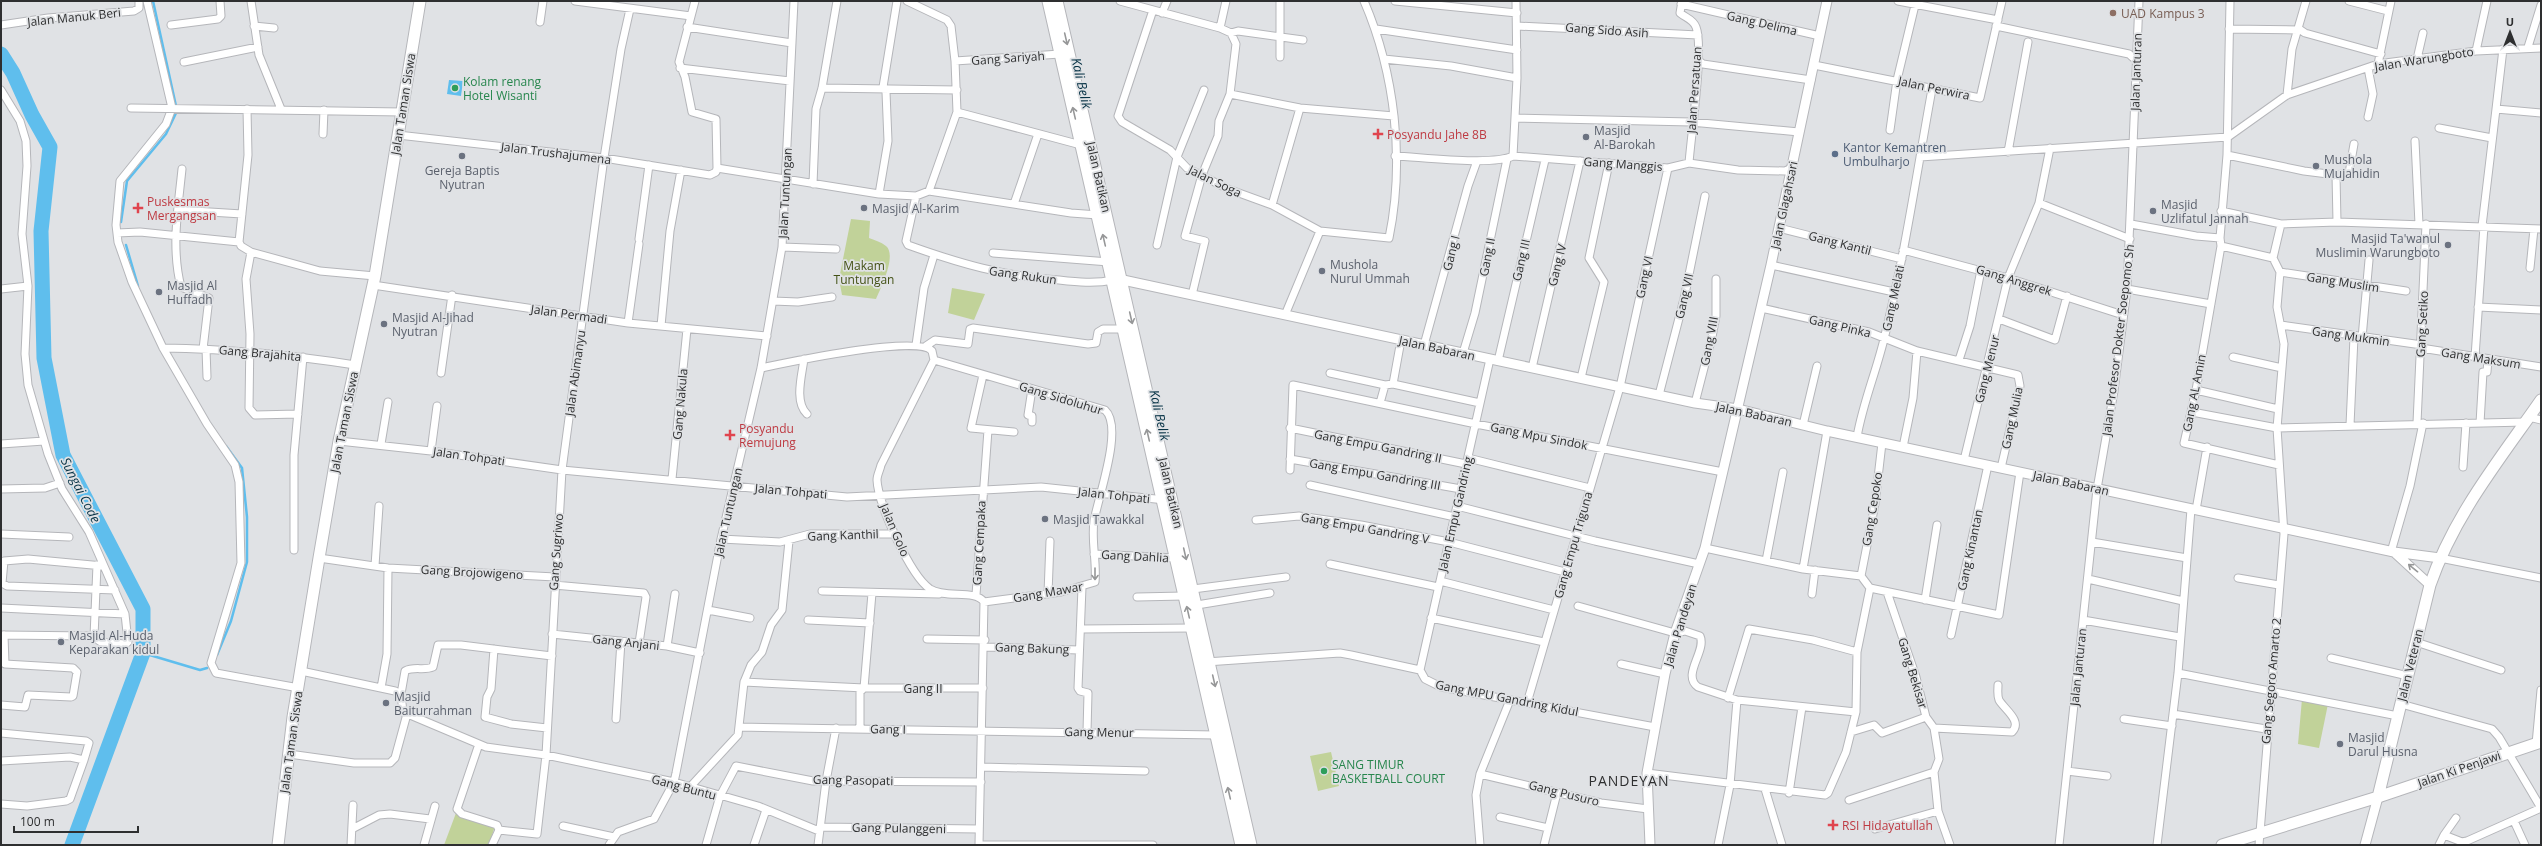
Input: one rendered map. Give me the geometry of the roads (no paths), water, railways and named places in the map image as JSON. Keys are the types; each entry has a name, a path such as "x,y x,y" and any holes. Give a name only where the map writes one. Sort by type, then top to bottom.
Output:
{"main road":[{"name":"Jalan Taman Siswa","path":"278,845 289,754 319,558 339,441 374,281 420,1"},
{"name":"Jalan Batikan","path":"1048,1 1081,145 1093,172 1098,214 1109,262 1118,280 1124,329 1168,499 1176,558 1189,592 1197,605 1216,735 1239,816 1252,845"},
{"name":"Jalan Batikan","path":"1057,1 1093,172 1189,592 1192,628 1205,662 1239,816 1241,845"},
{"name":"Jalan Veteran","path":"2378,797 2430,585 2440,558 2475,493 2541,400"},
{"name":"Jalan Ki Penjawi","path":"2378,797 2507,753 2539,738"},
{"path":"2222,845 2378,797"}],"street":[{"name":"Jalan Manuk Beri","path":"1,25 48,18 134,11 139,8 139,1"},
{"path":"147,1 172,108 166,124 120,181 117,233 132,282 163,348 207,424 235,465 239,482 241,563 211,663 212,669 216,673 299,688"},
{"path":"171,25 218,19 221,16 220,1"},
{"path":"251,1 258,47 281,109"},
{"path":"540,22 543,1"},
{"path":"575,1 621,4 630,9 691,16"},
{"path":"695,1 679,56 680,68 685,77 692,112 716,119 717,168 880,194 916,196 929,191 1014,204 1098,214"},
{"name":"Jalan Tuntungan","path":"609,845 618,832 654,819 674,782 700,653 720,539 735,486 761,368 782,247 794,1"},
{"path":"813,184 815,125 837,1"},
{"path":"880,194 888,141 886,92 883,88 897,1"},
{"path":"907,1 947,20 951,26 956,61 957,112 929,191"},
{"path":"1120,1 1220,28 1231,33 1238,31 1303,40"},
{"path":"1162,13 1167,1"},
{"path":"1220,28 1226,1"},
{"path":"1280,1 1280,56"},
{"path":"1285,315 1320,231 1389,238 1396,197 1394,116 1384,59 1376,29 1364,1"},
{"path":"1395,1 1516,13"},
{"name":"Gang II","path":"1463,353 1475,313 1510,158 1515,118 1517,78 1516,1"},
{"name":"Jalan Glagahsari","path":"1738,409 1771,265 1827,1"},
{"path":"1898,1 1916,3 2129,54 2137,60"},
{"name":"Jalan Perwira","path":"1814,65 1897,80 1932,89 1980,98 2002,1"},
{"name":"Jalan Janturan","path":"2133,143 2139,1"},
{"name":"Gang AL Amin","path":"2230,1 2228,155 2221,210 2221,246 2192,412 2184,443 2279,464"},
{"path":"2287,95 2292,49 2306,1"},
{"path":"2349,1 2388,11"},
{"path":"2378,64 2391,1"},
{"path":"2476,51 2487,1"},
{"name":"Gang Delima","path":"1682,2 1820,36"},
{"name":"Jalan Persatuan","path":"1682,2 1680,13 1694,23 1698,34 1698,60 1691,122 1689,163"},
{"path":"1890,130 1897,80 1916,3"},
{"path":"2528,47 2541,4"},
{"name":"Jalan Abimanyu","path":"562,470 582,316 620,49 630,9"},
{"name":"Jalan Soga","path":"1153,10 1118,116 1122,122 1170,150 1187,168 1228,189 1272,205 1320,231"},
{"path":"254,26 274,28"},
{"name":"Gang Sido Asih","path":"1517,26 1698,34"},
{"path":"687,27 792,43"},
{"path":"1376,29 1517,50"},
{"path":"2229,29 2298,29 2305,33 2381,54"},
{"path":"1192,295 1205,241 1185,236 1202,176 1218,136 1219,121 1230,94 1236,44 1231,33"},
{"path":"2417,59 2423,33"},
{"path":"2008,152 2028,42"},
{"path":"184,62 258,47"},
{"name":"Jalan Warungboto","path":"2228,137 2287,95 2378,64 2476,51 2528,47 2541,48"},
{"path":"2475,357 2483,226 2503,49"},
{"name":"Gang Sariyah","path":"956,61 1060,54"},
{"path":"1384,59 1451,66 1517,78"},
{"path":"1698,60 1703,64 1811,80"},
{"path":"680,68 790,81"},
{"path":"2368,68 2373,94 2368,117"},
{"path":"822,88 957,90"},
{"name":"Gang Melati","path":"1857,437 1870,384 1885,337 1902,259 1932,89"},
{"path":"1,90 20,121 26,141 27,166 22,234 28,286 25,365 31,398 44,441 60,483 89,532 100,566 115,590 128,624 128,643 101,642 94,637 3,634 5,664 74,668 77,672 73,696 71,697 28,695 25,707 1,705"},
{"path":"1157,246 1177,158 1204,90"},
{"path":"1230,94 1300,108 1394,116"},
{"path":"132,108 281,109 402,112"},
{"path":"1272,205 1300,108"},
{"path":"2496,108 2541,114"},
{"path":"239,242 248,155 247,109"},
{"path":"323,134 324,110"},
{"path":"957,112 1081,145"},
{"path":"1515,118 1691,122 1799,132"},
{"path":"2439,128 2492,138"},
{"path":"1014,204 1038,134"},
{"name":"Jalan Trushajumena","path":"398,135 604,158 712,175 717,168"},
{"path":"1920,157 2228,137"},
{"name":"Gang Setiko","path":"2392,552 2410,486 2420,423 2422,347 2422,224 2415,141"},
{"name":"Jalan Profesor Dokter Soepomo Sh","path":"2098,489 2126,290 2131,224 2133,143"},
{"path":"2228,155 2304,171 2336,175 2349,173 2354,144"},
{"name":"Gang Menur","path":"1964,460 2008,278 2039,203 2050,148"},
{"name":"Gang Manggis","path":"1395,156 1477,161 1510,158 1580,161 1668,168 1689,163 1738,170 1785,171 1792,168"},
{"name":"Gang III","path":"1494,360 1545,160"},
{"name":"Gang I","path":"1424,345 1469,181 1477,161"},
{"name":"Gang IV","path":"1532,368 1580,161"},
{"path":"1581,378 1604,282 1589,258 1609,163"},
{"path":"628,323 650,165"},
{"name":"Gang VI","path":"1620,387 1668,168"},
{"path":"182,169 175,235 176,263 181,287 208,297 210,301 205,349 207,378"},
{"path":"661,326 670,231 681,170"},
{"path":"2336,175 2337,222"},
{"name":"Gang Rukun","path":"916,196 907,243 934,254 993,273 1086,282 1118,280"},
{"name":"Gang VII","path":"1659,395 1684,299 1705,196"},
{"path":"2039,203 2130,239"},
{"path":"178,210 242,214"},
{"path":"2221,210 2281,224 2337,222 2537,229 2530,268"},
{"path":"2131,224 2196,236 2220,238"},
{"path":"2280,272 2273,258 2281,224"},
{"name":"Gang Kantil","path":"1779,228 1902,259"},
{"path":"117,233 175,235 239,242 242,246 252,252 246,279 250,334 248,352 249,408 252,414 298,414"},
{"path":"2221,246 2273,258"},
{"path":"782,247 836,249"},
{"name":"Gang Anggrek","path":"1903,250 1981,270 2123,315"},
{"name":"Jalan Permadi","path":"252,252 320,271 452,295 628,323 767,336"},
{"path":"993,253 1109,262"},
{"path":"916,345 924,288 934,254"},
{"path":"2350,425 2358,337 2369,260"},
{"path":"1771,265 1894,292"},
{"path":"1959,360 1970,326 1981,270"},
{"name":"Gang Muslim","path":"2280,272 2366,287 2406,291"},
{"name":"Gang Segoro Amarto 2","path":"2258,845 2269,691 2284,529 2277,428 2284,344 2277,307 2280,272"},
{"name":"Gang VIII","path":"1695,403 1716,316 1716,279"},
{"name":"Jalan Babaran","path":"1118,280 1695,403 1738,409 1827,431 2392,552 2440,558"},
{"path":"1,289 28,286"},
{"path":"2126,290 2211,304"},
{"path":"441,372 452,295"},
{"path":"1999,319 2056,340 2067,296"},
{"path":"773,301 798,302 832,298"},
{"path":"2478,307 2541,310"},
{"name":"Gang Pinka","path":"1761,308 1885,337 1917,350 1987,367"},
{"name":"Gang Mukmin","path":"2281,325 2422,347"},
{"name":"Gang Nakula","path":"672,479 687,328"},
{"path":"926,346 935,340 968,344 970,329 973,328 1088,344 1096,343 1098,332 1103,329 1124,329"},
{"path":"1380,403 1389,384 1401,340"},
{"path":"761,368 838,353 916,345 926,346 932,351 934,360"},
{"name":"Gang Maksum","path":"2422,347 2541,367"},
{"name":"Gang Brajahita","path":"163,348 248,352 304,357 355,365"},
{"path":"1903,447 1912,405 1917,350"},
{"path":"294,550 293,471 304,357"},
{"path":"2233,357 2282,368"},
{"path":"2480,423 2483,372 2487,372 2488,359"},
{"path":"804,360 800,397 801,406 807,414"},
{"name":"Gang Sidoluhur","path":"934,360 1105,410 1111,415 1110,449 1100,493"},
{"name":"Jalan Golo","path":"934,360 881,465 877,479 879,494 894,534 913,571 930,589 943,594 976,596"},
{"name":"Jalan Empu Gandring","path":"1420,670 1480,403 1494,360"},
{"path":"1803,425 1817,366"},
{"name":"Gang Mulia","path":"1987,367 2016,374 2020,380 2001,468"},
{"path":"1330,373 1480,403"},
{"path":"983,375 971,428 1014,432"},
{"name":"Gang Mpu Sindok","path":"1290,428 1293,385 1476,424 1722,472"},
{"name":"Gang Empu Triguna","path":"1526,703 1620,387"},
{"path":"1032,389 1028,415 1032,416 1032,422"},
{"path":"2196,390 2278,409"},
{"path":"381,444 388,402"},
{"path":"431,451 437,406"},
{"name":"Jalan Pandeyan","path":"1650,845 1647,773 1665,674 1675,633 1705,548 1738,409"},
{"path":"2192,412 2277,428 2420,423 2480,423 2527,419 2541,420"},
{"path":"2463,467 2466,423"},
{"path":"1290,428 1290,470"},
{"name":"Gang Empu Gandring II","path":"1290,428 1467,461 1590,488"},
{"path":"982,490 988,430"},
{"path":"1803,569 1827,431"},
{"path":"1,444 44,441"},
{"name":"Jalan Tohpati","path":"339,441 381,444 562,470 672,479 847,497 879,494 1041,487 1168,499"},
{"name":"Gang Cepoko","path":"1861,576 1875,504 1882,443"},
{"path":"2157,845 2178,673 2187,558 2194,509 2207,447"},
{"name":"Gang Empu Gandring III","path":"1290,459 1461,489"},
{"name":"Gang Kinantan","path":"1951,635 1988,465"},
{"name":"Gang Sugriwo","path":"499,830 537,834 546,755 552,656 554,585 562,470"},
{"path":"1766,561 1783,472"},
{"path":"1705,548 1803,569 1861,576 1870,588 1999,615 2020,472"},
{"path":"1,489 45,488 60,483"},
{"path":"1310,485 1454,516"},
{"name":"Jalan Janturan","path":"2059,845 2098,489"},
{"name":"Gang Cempaka","path":"976,596 982,490"},
{"name":"Gang Mawar","path":"984,602 1048,594 1082,587 1094,582 1094,522 1100,493"},
{"path":"375,566 379,506"},
{"path":"1457,506 1699,564"},
{"name":"Gang Empu Gandring V","path":"1256,520 1299,516 1361,525 1449,542 1565,572"},
{"path":"1925,600 1937,525"},
{"path":"1,534 69,537"},
{"name":"Gang Kanthil","path":"720,539 789,541 810,534 894,534"},
{"path":"690,787 735,740 739,727 744,682 751,665 762,652 771,625 782,610 789,541"},
{"path":"1048,594 1050,541"},
{"path":"2092,542 2187,558"},
{"path":"2392,552 2430,585"},
{"name":"Gang Dahlia","path":"1094,554 1176,558"},
{"name":"Gang Brojowigeno","path":"319,558 388,568 555,577"},
{"path":"2440,558 2541,578"},
{"path":"100,566 28,559 4,561 2,583 7,586 115,590"},
{"path":"1330,564 1439,584 1554,610"},
{"path":"94,637 96,590 100,566"},
{"path":"381,688 387,654 386,610 388,568"},
{"path":"1812,594 1815,570"},
{"path":"1137,597 1189,592 1286,577"},
{"path":"2238,578 2279,585"},
{"path":"2088,579 2183,601"},
{"path":"554,585 644,593 646,597 639,643"},
{"path":"1082,587 1078,688 1080,691 1088,693 1087,732"},
{"path":"1647,773 1789,793 1827,794 1841,763 1856,712 1857,652 1870,588"},
{"path":"822,590 872,593 943,594"},
{"name":"Gang Bekisar","path":"1887,592 1916,677 1926,717 1934,728 1939,759 1934,772 1938,811 1950,845"},
{"name":"Gang I","path":"872,593 864,688 860,692 860,728 982,730"},
{"path":"1197,605 1270,593"},
{"path":"667,646 675,594"},
{"path":"976,596 984,602 985,644 979,829 980,845 1152,844"},
{"path":"1578,606 1675,633 1685,631 1700,636 1702,640 1693,672 1693,684 1698,687 1737,700 1856,712"},
{"path":"1,608 125,614"},
{"path":"708,610 750,618"},
{"path":"1432,618 1544,642"},
{"path":"808,620 870,623"},
{"path":"2084,620 2180,637"},
{"path":"1081,629 1192,628"},
{"path":"1728,698 1749,629 1813,640 1857,652"},
{"name":"Gang Anjani","path":"552,634 667,646 700,653"},
{"name":"Gang Bakung","path":"927,639 1079,650"},
{"path":"616,719 621,641"},
{"path":"2416,642 2501,670"},
{"path":"289,754 354,763 390,763 396,758 407,714 402,709 401,694 405,671 410,668 428,669 433,667 438,645 446,644 552,656"},
{"path":"494,649 491,689 487,697 485,717 511,724 547,728"},
{"path":"1205,662 1340,654 1420,670"},
{"path":"2331,658 2408,676"},
{"path":"1621,664 1665,674"},
{"name":"Gang MPU Gandring Kidul","path":"1420,670 1425,679 1438,686 1655,727"},
{"path":"301,671 381,688 401,694"},
{"path":"2178,673 2398,716"},
{"name":"Gang II","path":"744,682 864,688 983,688"},
{"path":"1934,728 2012,732 2015,726 2013,715 1999,700 1998,685"},
{"path":"2539,738 2541,690"},
{"path":"1480,845 1476,795 1480,774 1510,700"},
{"path":"1718,845 1730,785 1737,700"},
{"path":"2401,704 2490,728 2498,735 2507,753 2541,808 2469,843 2444,835"},
{"path":"1789,793 1802,707"},
{"name":"Gang Buntu","path":"407,714 479,744 546,755 674,782 766,810 819,829"},
{"path":"2173,714 2266,729"},
{"path":"1851,732 1874,725 1882,733 1926,717"},
{"path":"2124,719 2172,726"},
{"path":"739,727 860,728"},
{"path":"818,845 826,781 836,728"},
{"name":"Gang Menur","path":"982,730 1216,735"},
{"path":"1,733 86,741 89,743 70,799 66,802 27,806 1,804"},
{"path":"479,744 457,809 462,814 497,825 499,830 492,845"},
{"path":"1,761 70,757 84,760"},
{"name":"Gang Pasopati","path":"720,796 736,766 813,781 981,782"},
{"path":"981,767 1145,771"},
{"path":"2067,771 2107,776"},
{"path":"1849,800 1934,772"},
{"name":"Gang Pusuro","path":"1480,774 1557,794 1601,803 1648,809"},
{"path":"1765,789 1782,845"},
{"path":"1544,845 1557,794"},
{"path":"706,845 720,796"},
{"path":"2365,845 2378,797"},
{"path":"351,845 353,805"},
{"path":"424,845 430,819 435,806"},
{"path":"754,845 766,810"},
{"path":"1875,829 1938,811"},
{"path":"352,829 379,815 390,814 430,819"},
{"path":"1500,817 1548,828"},
{"path":"2438,845 2456,818"},
{"path":"2514,821 2525,845"},
{"path":"563,826 614,837"},
{"name":"Gang Pulanggeni","path":"819,829 979,829"}],"water":[{"name":"Kolam renang Hotel Wisanti","path":"449,80 463,81 461,96 447,94"}],"waterway":[{"path":"153,1 176,106"},
{"name":"Sungai Code","path":"1,54 13,73 32,115 50,147 41,231 44,358 63,455 143,609 143,653 72,845"},
{"path":"121,222 127,181 166,134 177,111"},
{"path":"126,245 138,286"},
{"path":"217,655 231,621 247,562 247,517 242,468 226,446"},
{"path":"143,653 200,670 207,668"}],"place":[{"name":"UAD Kampus 3","path":"2113,13"},
{"name":"Kolam renang Hotel Wisanti","path":"455,88"},
{"name":"Posyandu Jahe 8B","path":"1378,134"},
{"name":"Masjid Al-Barokah","path":"1586,137"},
{"name":"Kantor Kemantren Umbulharjo","path":"1835,154"},
{"name":"Gereja Baptis Nyutran","path":"462,156"},
{"name":"Mushola Mujahidin","path":"2316,166"},
{"name":"Puskesmas Mergangsan","path":"138,208"},
{"name":"Masjid Al-Karim","path":"864,208"},
{"name":"Masjid Uzlifatul Jannah","path":"2153,211"},
{"name":"Masjid Ta'wanul Muslimin Warungboto","path":"2448,245"},
{"name":"Mushola Nurul Ummah","path":"1322,271"},
{"name":"Masjid Al Huffadh","path":"159,292"},
{"name":"Masjid Al-Jihad Nyutran","path":"384,324"},
{"name":"Posyandu Remujung","path":"730,435"},
{"name":"Masjid Tawakkal","path":"1045,519"},
{"name":"Masjid Al-Huda Keparakan kidul","path":"61,642"},
{"name":"Masjid Baiturrahman","path":"386,703"},
{"name":"Masjid Darul Husna","path":"2340,744"},
{"name":"SANG TIMUR BASKETBALL COURT","path":"1324,771"},
{"name":"RSI Hidayatullah","path":"1833,825"}],"district":[{"name":"PANDEYAN","path":"1629,780"}],"water label":[{"name":"Kali Belik","path":"1082,83"},
{"name":"Kali Belik","path":"1160,415"}],"park label":[{"name":"Makam Tuntungan","path":"864,272"}]}
